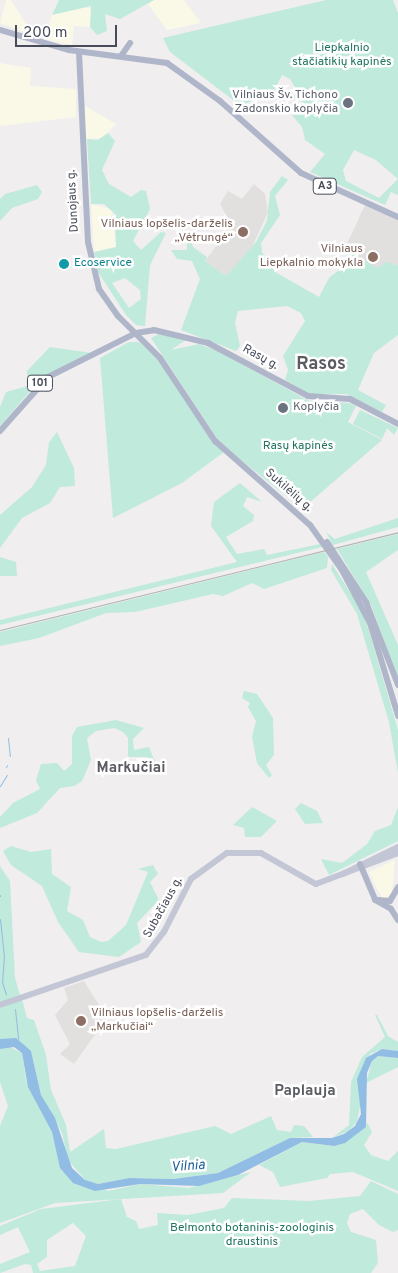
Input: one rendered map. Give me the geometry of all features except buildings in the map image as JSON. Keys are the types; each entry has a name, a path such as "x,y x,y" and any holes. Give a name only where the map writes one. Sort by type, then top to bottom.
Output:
{"main road":[{"name":"A3","path":"0,30 79,52 163,62 176,68 301,173 398,216"},
{"path":"121,56 130,43"},
{"name":"Dunojaus g.","path":"79,52 91,264 106,300 136,333"},
{"name":"Rasų g.","path":"136,333 160,330 208,343 308,396 350,399 398,424"},
{"name":"101","path":"0,431 48,377 136,333"},
{"name":"Sukilėlių g.","path":"136,333 160,358 215,441 310,525 367,615 398,716"},
{"path":"310,525 334,551 358,588 398,685"},
{"path":"361,867 377,903 391,909 398,920"},
{"path":"373,894 380,902 388,902 398,888"}],"street":[{"name":"Subačiaus g.","path":"361,867 398,847"},
{"name":"Subačiaus g.","path":"0,1005 146,955 164,932 191,879 227,853 262,853 311,884 340,876 398,852"}],"shaded area":[{"path":"6,0 11,0 33,35 0,23"},
{"path":"154,0 184,0 201,23 167,30 148,4"},
{"path":"79,6 93,9 90,27 74,26 72,45 44,39 52,15"},
{"path":"0,63 31,68 30,86 76,89 76,117 0,126"},
{"path":"85,106 116,124 102,138 86,139"},
{"name":"Vilniaus lopšelis-darželis „Vėtrungė“","path":"254,184 265,194 268,212 252,247 226,276 205,261 232,225 220,204 228,191 242,199"},
{"path":"91,204 112,209 116,247 113,249 94,252"},
{"name":"Vilniaus Liepkalnio mokykla","path":"365,205 398,219 398,265 386,262 378,268 329,278 347,264 349,252 344,250"},
{"path":"395,860 392,893 383,900 369,872"},
{"name":"Vilniaus lopšelis-darželis „Markučiai“","path":"84,981 107,1018 74,1064 60,1054 70,1044 55,1015 68,1000 64,988"}],"green space":[{"path":"59,0 154,0 120,19 105,14 107,31 97,35 90,27 91,6 52,15"},
{"name":"Liepkalnio stačiatikių kapinės","path":"326,0 393,0 398,13 398,179 398,195 391,192 385,205 310,172 325,154 305,140 302,127 292,115 299,113 305,103 293,98 297,91 290,79 282,75 275,89 241,106 170,52 163,38","holes":["354,150 376,160 398,179 379,198 346,181 343,170"]},
{"path":"108,133 115,141 102,170 109,184 131,197 141,190 146,191 150,209 133,241 141,250 161,232 166,233 150,265 145,326 136,325 126,315 98,272 94,252 116,247 115,214 104,204 91,204 87,139 98,140","holes":["125,278 140,290 141,299 129,308 112,283"]},
{"path":"282,176 288,180 275,196 280,215 261,243 262,252 275,272 319,297 329,278 347,264 349,252 378,268 386,262 398,265 398,335 374,353 358,390 386,405 382,412 346,394 310,394 285,380 288,370 283,356 305,321 301,313 287,306 238,311 235,323 240,346 236,351 181,330 200,279 192,261 177,259 171,250 187,250 187,239 181,230 187,232 193,247 207,257 205,261 226,276 256,242 267,221 270,192"},
{"path":"37,185 42,192 38,199 12,208 0,221 0,199 5,194"},
{"name":"Rasų kapinės","path":"159,334 186,340 171,350 199,344 218,351 309,401 350,403 356,406 348,422 382,440 302,509 220,443 151,338"},
{"path":"129,342 139,342 155,356 224,452 182,483 113,518 100,358"},
{"path":"50,347 92,353 38,382 0,426 0,407 6,392 28,386 27,371"},
{"path":"360,410 398,428 394,435 387,428 382,439 353,424"},
{"path":"57,432 74,468 75,486 60,487 50,503 22,518 0,548 0,515 32,487 46,465 49,442"},
{"path":"240,483 262,502 247,497 243,506 254,515 253,521 226,537 237,554 264,549 267,555 320,544 322,547 0,625 0,620 237,562 211,526 214,502"},
{"path":"398,518 398,527 333,545 326,532 335,539"},
{"path":"398,534 398,550 366,572 398,645 398,678 371,605 337,549"},
{"path":"324,552 328,557 327,568 264,589 252,583 223,596 213,594 135,612 106,613 39,638 0,646 0,632"},
{"path":"0,557 16,562 17,576 0,576"},
{"path":"332,564 362,611 369,631 398,730 398,773 389,722 357,614 331,570"},
{"path":"244,691 257,694 273,718 274,755 266,765 272,775 269,778 257,763 252,737 256,721 248,707 250,703 242,698"},
{"path":"116,720 144,728 133,739 134,750 149,747 156,764 147,757 128,757 128,738 123,732 114,728 96,731 87,738 91,760 82,781 74,786 60,788 37,813 0,828 0,817 13,803 40,789 36,780 41,764 57,763 64,771 72,764 72,736 77,727"},
{"path":"301,803 317,811 323,823 305,824 295,809"},
{"path":"252,807 277,821 261,837 245,837 244,828 233,825"},
{"path":"398,807 398,841 329,875 321,859 342,863 367,844 375,831 391,825"},
{"path":"11,846 31,852 51,849 52,874 71,887 67,911 83,920 90,937 101,942 108,941 126,925 148,872 138,869 153,865 158,874 150,882 159,900 137,923 141,942 119,957 79,952 58,922 42,886 11,865 3,851"},
{"path":"0,866 10,881 15,978 20,995 0,1003"},
{"path":"22,999 27,1018 34,1020 46,1055 51,1090 66,1125 70,1152 104,1129 106,1148 116,1149 215,1126 231,1134 271,1116 277,1130 291,1132 294,1125 304,1126 313,1137 290,1138 218,1173 173,1179 129,1178 98,1184 87,1182 68,1160 62,1133 41,1095 31,1051 0,1039 0,1008"},
{"path":"375,1015 377,1015 388,1036 398,1042 398,1051 382,1049 370,1054 357,1122 348,1131 332,1138 349,1125 351,1082 362,1057 385,1037"},
{"path":"8,1046 22,1053 26,1080 52,1132 62,1171 108,1191 140,1184 189,1188 251,1172 223,1193 55,1203 0,1223 0,1126 8,1106 0,1082 0,1049"},
{"path":"378,1056 398,1058 398,1067 366,1083 372,1061"},
{"path":"367,1122 372,1132 364,1145 371,1155 388,1161 398,1151 398,1191 353,1172 330,1174 327,1178 280,1187 273,1172 259,1165 302,1142 334,1146 366,1127"},
{"name":"Belmonto botaninis-zoologinis draustinis","path":"371,1181 398,1194 398,1230 393,1232 379,1225 363,1209 350,1214 347,1223 351,1232 376,1240 378,1263 371,1273 33,1273 31,1265 25,1264 0,1273 0,1264 30,1252 18,1227 0,1235 0,1226 41,1209 121,1199 127,1217 136,1221 139,1229 158,1225 157,1213 188,1215 224,1208 232,1198 309,1201 360,1196","holes":["73,1223 86,1236 75,1266 40,1271 37,1264 47,1257 47,1240"]}],"water":[{"path":"16,1038 31,1051 41,1095 55,1118 72,1168 85,1180 98,1184 129,1178 173,1179 218,1173 290,1138 332,1138 344,1134 355,1126 361,1114 357,1079 366,1058 382,1049 398,1051 398,1058 378,1056 372,1061 367,1073 366,1127 345,1143 334,1146 302,1142 238,1175 199,1186 140,1184 95,1191 73,1183 60,1168 52,1132 28,1087 22,1053 14,1047 0,1049 0,1039"}],"waterway":[{"path":"8,738 10,756"},
{"path":"0,786 7,775"},
{"path":"0,919 4,955 2,982 6,994"},
{"path":"15,1009 18,1039"}],"railway":[{"path":"0,630 398,532"}],"place":[{"name":"Vilniaus Šv. Tichono Zadonskio koplyčia","path":"348,103"},
{"name":"Vilniaus lopšelis-darželis „Vėtrungė“","path":"243,232"},
{"name":"Vilniaus Liepkalnio mokykla","path":"373,257"},
{"name":"Ecoservice","path":"64,264"},
{"name":"Koplyčia","path":"283,408"},
{"name":"Vilniaus lopšelis-darželis „Markučiai“","path":"81,1021"}],"district":[{"name":"Rasos","path":"321,365"},
{"name":"Markučiai","path":"131,769"},
{"name":"Paplauja","path":"305,1092"}],"water label":[{"name":"Vilnia","path":"188,1167"}]}
